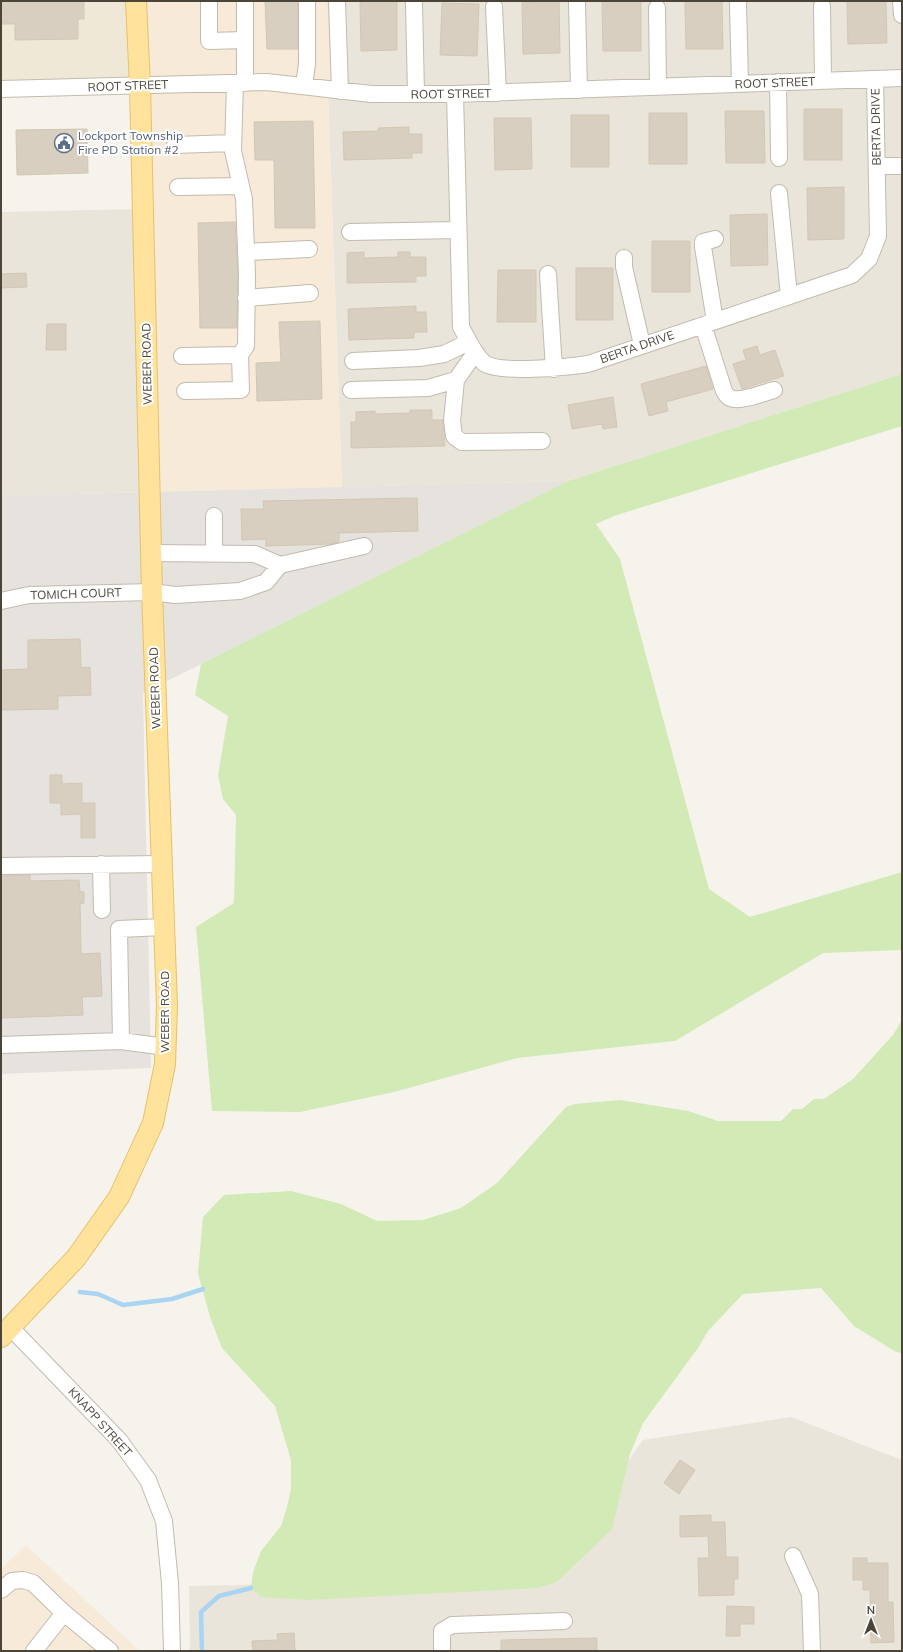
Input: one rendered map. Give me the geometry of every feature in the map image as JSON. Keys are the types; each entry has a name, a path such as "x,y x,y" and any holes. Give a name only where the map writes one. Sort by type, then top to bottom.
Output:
{"main road":[{"name":"WEBER ROAD","path":"6,1332 76,1258 119,1197 153,1123 165,1064 167,1006 152,592 140,86 136,1"}],"street":[{"path":"209,1 209,41 245,40"},
{"path":"185,391 241,390 240,355 246,346 246,298 248,275 244,199 233,150 233,143 245,40 245,1"},
{"path":"304,86 307,64 307,1"},
{"path":"337,1 340,91"},
{"path":"902,1 902,15"},
{"path":"414,3 416,94"},
{"path":"577,3 579,90"},
{"path":"738,4 740,84"},
{"path":"822,6 823,81"},
{"path":"494,7 498,93"},
{"path":"656,8 658,87"},
{"name":"ROOT STREET","path":"1,89 268,82 371,94 455,94 902,78"},
{"name":"BERTA DRIVE","path":"455,94 461,327 472,348 486,364 507,368 554,368 588,364 789,296 852,274 869,259 878,236 875,79"},
{"path":"778,82 779,158"},
{"path":"175,144 233,143"},
{"path":"877,166 902,166"},
{"path":"178,188 241,186"},
{"path":"779,193 789,296"},
{"path":"350,232 458,230"},
{"path":"715,239 703,242 703,247 709,323 724,391 732,399 739,400 774,390"},
{"path":"246,252 309,249"},
{"path":"624,258 624,267 642,345"},
{"path":"548,274 554,368"},
{"path":"246,298 310,294"},
{"path":"353,361 419,358 472,348"},
{"path":"472,348 456,380 452,421 454,436 462,442 542,441"},
{"path":"182,356 240,355"},
{"path":"350,390 428,388 456,380"},
{"path":"214,516 214,552"},
{"path":"151,553 214,552 255,554 280,565 364,546"},
{"name":"TOMICH COURT","path":"1,601 29,595 152,592 175,595 240,591 266,582 280,565"},
{"path":"101,864 102,910"},
{"path":"1,866 162,864"},
{"path":"121,1041 119,929 164,927"},
{"path":"1,1045 121,1041 166,1047"},
{"name":"KNAPP STREET","path":"6,1332 119,1440 148,1480 164,1521 170,1583 172,1651"},
{"path":"793,1556 810,1594 812,1651"},
{"path":"1,1590 12,1581 23,1580 33,1583 64,1613 110,1651"},
{"path":"35,1650 64,1613"},
{"path":"442,1651 442,1631 452,1625 564,1621"}],"shaded area":[{"path":"1,1 132,1 136,81 1,85"},
{"path":"139,1 327,1 331,85 328,93 342,487 153,492"},
{"path":"327,1 902,1 902,374 568,481 342,487 328,93 331,85"},
{"path":"139,209 146,492 1,496 1,212"},
{"path":"568,481 143,693 151,1068 1,1074 1,496"},
{"path":"791,1417 902,1460 902,1651 190,1651 189,1586 544,1578 643,1440"},
{"path":"26,1545 140,1651 1,1651 1,1569"}],"green space":[{"path":"902,374 902,426 614,516 596,524 620,559 709,889 750,917 902,872 902,950 823,953 675,1041 517,1058 394,1092 300,1112 212,1111 196,927 234,903 236,815 223,799 218,775 228,716 195,695 201,664 568,481"},
{"path":"902,1020 902,1353 896,1352 854,1326 821,1288 743,1294 708,1331 698,1348 643,1423 630,1454 612,1529 557,1582 537,1588 307,1600 261,1597 251,1588 253,1572 261,1551 281,1526 287,1507 291,1489 291,1460 275,1406 222,1348 210,1317 198,1273 203,1217 224,1195 291,1191 341,1204 377,1221 423,1220 461,1208 497,1183 566,1107 575,1104 620,1100 688,1111 718,1121 781,1121 793,1109 802,1109 814,1099 824,1099 853,1079 893,1035"}],"building":[{"path":"1,1 84,1 84,19 78,19 78,39 15,40 15,24 1,24"},
{"path":"265,1 298,1 298,49 267,49"},
{"path":"360,1 397,1 397,50 361,51"},
{"path":"559,1 560,53 523,54 522,2"},
{"path":"602,1 641,1 641,51 603,51"},
{"path":"685,1 722,1 723,49 686,49"},
{"path":"847,1 886,1 887,43 848,44"},
{"path":"442,3 479,4 477,56 440,55"},
{"path":"804,109 842,109 842,160 804,160"},
{"path":"725,111 764,111 765,163 726,163"},
{"path":"649,113 687,113 687,164 649,164"},
{"path":"571,115 609,115 609,167 571,167"},
{"path":"494,118 531,118 532,169 495,170"},
{"path":"313,121 315,228 275,228 274,160 255,160 254,122"},
{"path":"409,127 409,134 422,134 422,153 412,153 412,158 344,160 343,132 378,131 378,128"},
{"path":"87,129 88,173 17,175 16,130"},
{"path":"844,187 844,239 808,240 807,188"},
{"path":"767,214 768,265 731,266 730,215"},
{"path":"235,222 238,275 237,328 200,328 198,223"},
{"path":"652,241 690,241 690,292 652,292"},
{"path":"364,252 364,258 398,257 398,252 410,252 410,257 426,257 426,276 416,276 416,282 347,283 347,253"},
{"path":"576,268 613,268 613,320 576,320"},
{"path":"498,270 536,270 536,322 497,322"},
{"path":"26,273 27,287 1,288 1,274"},
{"path":"416,306 416,312 426,312 427,332 414,332 414,338 349,340 348,309"},
{"path":"320,321 322,399 257,401 256,363 281,362 279,322"},
{"path":"47,324 66,324 66,350 46,350"},
{"path":"757,346 760,355 775,350 784,376 742,389 733,364 746,360 743,350"},
{"path":"706,366 713,389 666,402 668,411 649,416 641,384"},
{"path":"613,397 617,427 603,429 602,424 572,429 568,405"},
{"path":"410,410 432,410 432,420 443,420 445,446 351,448 351,422 356,422 356,412 375,411 375,414 410,413"},
{"path":"417,498 418,531 339,533 339,542 331,544 266,546 266,539 242,540 241,509 264,509 263,501"},
{"path":"80,639 81,668 90,667 91,695 58,696 58,709 1,710 1,670 28,669 28,640"},
{"path":"50,775 62,775 62,784 82,783 82,803 95,803 95,838 81,838 81,814 61,815 61,803 50,803"},
{"path":"30,875 30,881 79,880 80,892 84,892 84,903 80,904 81,954 100,953 102,996 82,997 83,1015 1,1018 1,876"},
{"path":"680,1460 695,1470 679,1494 664,1483"},
{"path":"711,1515 711,1522 725,1522 726,1557 738,1557 738,1579 734,1579 734,1595 699,1596 698,1558 709,1558 708,1536 680,1537 680,1516"},
{"path":"853,1558 867,1558 867,1563 888,1563 888,1602 893,1602 894,1642 871,1643 870,1590 863,1590 863,1580 853,1580"},
{"path":"727,1606 754,1607 754,1624 740,1624 740,1636 726,1636"},
{"path":"294,1633 295,1651 253,1651 252,1641 278,1640 277,1634"},
{"path":"597,1638 597,1651 501,1651 501,1640"}],"waterway":[{"path":"80,1292 98,1294 123,1305 172,1299 203,1289"},
{"path":"202,1651 201,1612 219,1596 251,1588"}],"place":[{"name":"Lockport Township Fire PD Station #2","path":"64,143"}]}
